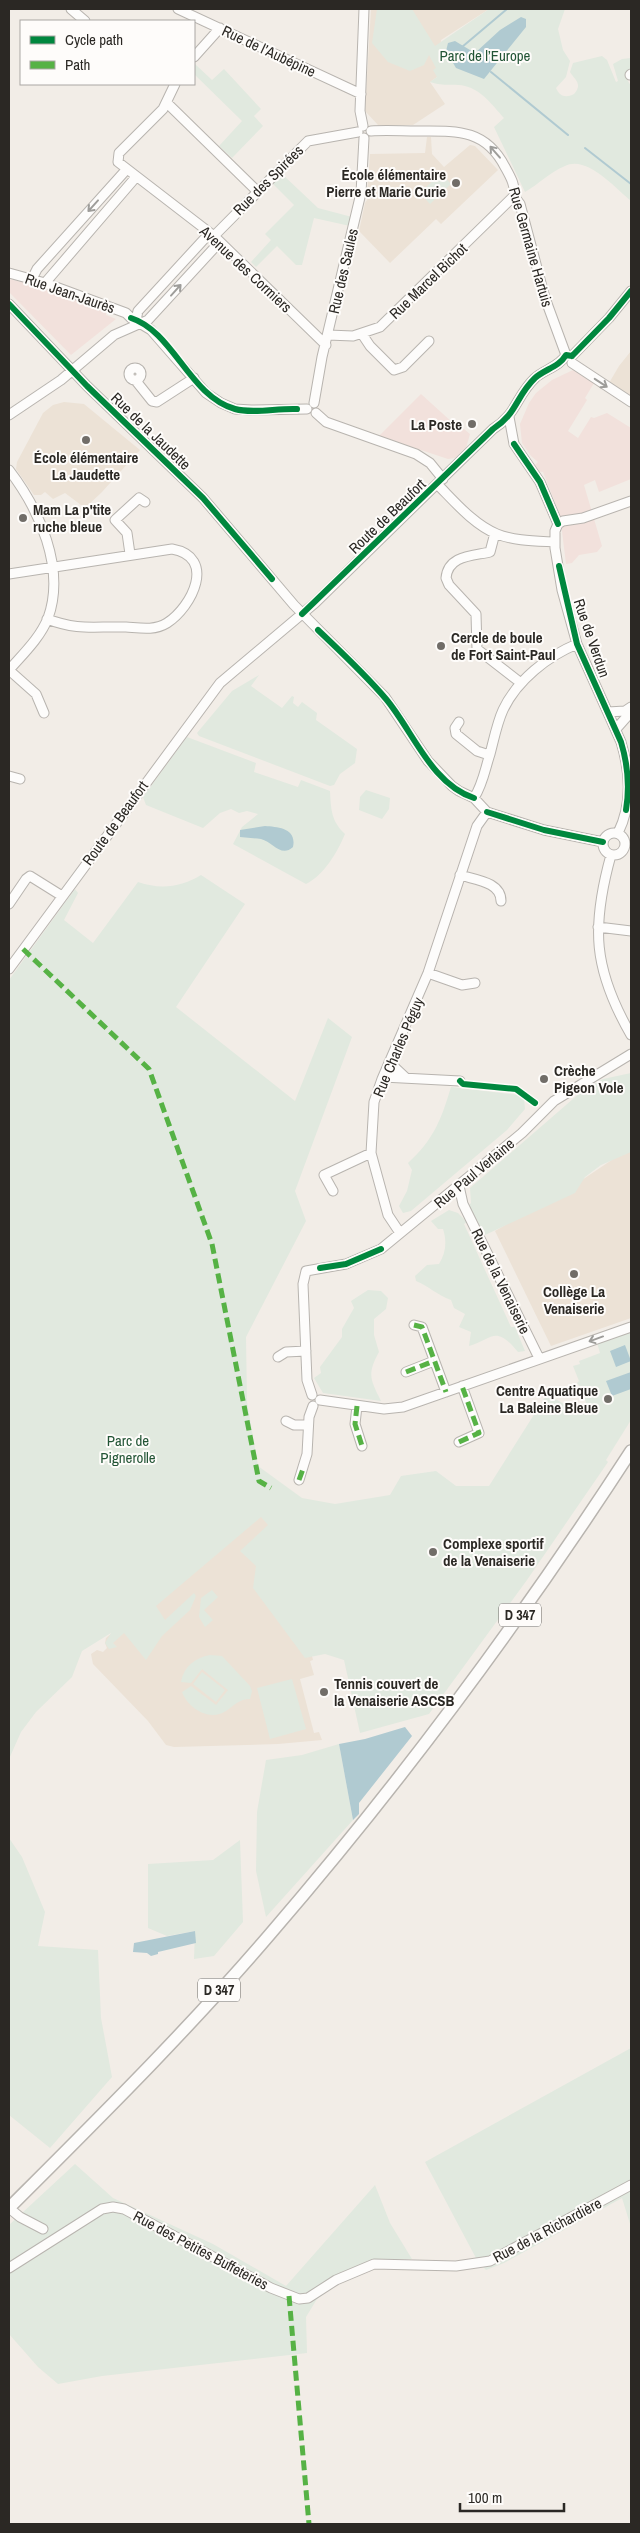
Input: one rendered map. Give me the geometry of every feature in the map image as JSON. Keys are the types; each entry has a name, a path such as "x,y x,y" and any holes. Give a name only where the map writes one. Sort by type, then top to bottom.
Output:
{"main road":[{"name":"D 347","path":"9,2208 200,2011 270,1935 357,1831 506,1635 631,1451"}],"street":[{"path":"71,9 84,20"},
{"name":"Rue de l’Aubépine","path":"178,9 361,94"},
{"name":"Rue des Saules","path":"312,408 362,193 364,132 360,111 364,9"},
{"path":"195,56 220,28"},
{"path":"175,85 167,103 257,191"},
{"name":"Avenue des Cormiers","path":"167,103 120,153 117,160 126,170 214,236 326,346"},
{"name":"Rue Germaine Hartuis","path":"364,132 434,130 474,135 487,143 500,158 513,183 514,196 520,204 545,298 569,359"},
{"name":"Rue des Spirées","path":"214,236 308,141 364,132"},
{"path":"32,279 37,269 126,170"},
{"path":"44,283 136,177"},
{"name":"Rue Marcel Bichot","path":"328,335 345,337 362,334 380,327 514,196"},
{"path":"9,415 72,370 136,318 207,236 214,236 216,246 148,320 136,318"},
{"name":"Rue Jean-Jaurès","path":"9,274 44,283 123,311 136,318 173,353 214,399 235,409 312,408"},
{"name":"Route de Beaufort","path":"9,969 207,698 220,683 302,614 440,482 510,419 533,386 569,359 609,318 631,291"},
{"name":"Rue de la Jaudette","path":"9,304 72,370 203,498 302,614 385,697 437,770 458,791 474,798 486,812"},
{"path":"362,334 370,346 394,370 403,367 428,341"},
{"path":"569,359 631,402"},
{"path":"136,381 152,401 157,402 194,378"},
{"path":"312,408 326,422 424,458 433,465 440,482 480,524 495,533 516,539 554,542"},
{"path":"510,419 511,436 518,452 543,489 558,524 563,521 583,518 631,501"},
{"path":"492,434 506,432 511,436"},
{"path":"9,470 36,511 51,567 52,597 47,618 36,639 9,670 36,694 44,713"},
{"path":"130,554 127,534 115,520 139,498 145,502"},
{"name":"Rue de Verdun","path":"558,524 554,542 562,590 577,644 629,759 627,801 618,834"},
{"path":"495,533 490,552 458,559 448,570 446,578 447,583 476,614 477,648 521,683"},
{"path":"9,574 172,548 185,553 195,565 198,580 195,589 167,623 147,629 84,628 47,618"},
{"path":"474,798 483,780 503,710 521,683 545,662 577,644"},
{"path":"609,714 625,711 631,707"},
{"path":"616,729 631,712"},
{"path":"459,722 455,728 456,734 477,750 489,755"},
{"path":"9,776 20,779"},
{"path":"486,812 544,830 603,842"},
{"name":"Rue Charles Péguy","path":"400,1233 388,1215 370,1152 376,1094 428,973 477,826 486,812"},
{"path":"603,842 610,833 618,834 624,838 628,846 620,853 611,855"},
{"path":"603,842 605,850 611,855"},
{"path":"611,855 600,900 598,948 605,980 616,1009 631,1035"},
{"path":"460,875 496,887 501,892 501,902"},
{"path":"9,904 20,886 30,876 62,896"},
{"path":"598,927 631,930"},
{"path":"428,973 462,985 475,983"},
{"name":"Rue Paul Verlaine","path":"306,1351 303,1284 306,1271 361,1259 381,1249 526,1129 554,1101 631,1054"},
{"path":"389,1062 405,1076"},
{"path":"383,1077 405,1076 460,1081"},
{"path":"333,1191 324,1175 370,1152"},
{"name":"Rue de la Venaiserie","path":"459,1186 463,1204 539,1358"},
{"path":"447,1196 463,1204"},
{"path":"414,1325 422,1326 446,1392"},
{"path":"315,1400 384,1409 403,1408 539,1358 631,1327"},
{"path":"278,1357 286,1352 306,1351 307,1383 315,1400 308,1425 307,1454 299,1480"},
{"path":"406,1372 434,1361"},
{"path":"459,1442 479,1433 462,1386"},
{"path":"358,1406 355,1424 362,1446"},
{"path":"286,1421 294,1425 308,1425"},
{"name":"Rue de la Richardière","path":"289,2296 299,2299 308,2298 336,2280 374,2264 456,2266 490,2261 631,2185"},
{"name":"Rue des Petites Buffeteries","path":"9,2268 102,2210 113,2207 124,2209 163,2228 289,2296"},
{"path":"9,2208 20,2217 43,2229"}],"shaded area":[{"path":"371,9 489,9 441,40 437,77 430,82 445,104 413,125 378,125 365,111"},
{"path":"427,137 431,137 432,154 444,167 470,145 475,146 498,170 441,224 436,219 390,263 359,231 365,203 369,197 367,195 370,154 425,153"},
{"path":"9,279 46,288 106,310 106,315 116,319 71,355 9,292"},
{"path":"631,351 631,397 609,383"},
{"path":"573,370 594,383 585,398 587,400 568,431 578,438 591,417 594,418 607,413 631,428 631,479 599,492 595,480 584,485 602,546 597,552 579,555 572,563 566,564 560,515 543,472 536,471 533,467 538,462 522,443 520,424 529,403 536,393 552,380"},
{"path":"421,394 453,423 458,424 470,434 466,448 455,458 448,459 379,436"},
{"path":"64,402 84,404 140,450 85,508 65,493 53,499 45,492 41,495 34,495 16,469 17,462 43,413 53,405"},
{"name":"Collège La Venaiserie","path":"631,1147 631,1318 551,1346 495,1231 576,1184"},
{"path":"257,1503 274,1520 297,1597 313,1660 310,1661 314,1675 300,1679 314,1733 319,1732 322,1740 278,1744 174,1747 166,1745 148,1721 93,1664 91,1654 97,1650 103,1652 107,1648 106,1638 201,1557"}],"green space":[{"name":"Parc de l’Europe","path":"377,9 412,9 435,46 489,9 565,9 558,29 563,50 570,61 566,77 556,88 564,96 574,94 577,91 577,82 570,72 573,63 602,56 607,60 616,82 618,81 613,64 622,59 631,58 631,70 625,76 631,86 631,201 592,169 574,164 554,171 525,192 494,127 504,118 487,99 471,88 461,85 430,82 437,77 433,70 436,68 429,55 424,65 410,71 388,62 372,43"},
{"path":"195,64 212,80 224,69 261,109 254,116 263,126 232,158 219,146 242,121 195,75"},
{"path":"281,173 318,208 352,217 350,226 314,218 302,265 296,265 277,246 256,267 251,262 271,240 265,234 294,205 272,183"},
{"path":"441,173 451,184 430,204 420,193"},
{"path":"259,675 251,686 282,708 292,696 294,697 293,703 298,707 302,702 317,713 316,720 357,749 355,763 340,774 334,785 330,786 199,736 197,733 232,691"},
{"path":"187,737 256,763 254,772 298,787 301,780 330,791 331,809 334,819 345,834 334,856 319,875 306,884 233,844 242,827 258,814 247,811 239,813 231,809 220,813 203,828 146,805 143,797"},
{"path":"366,790 390,798 389,809 382,819 359,810 360,797"},
{"name":"Parc de Pignerolle","path":"201,875 245,904 176,1007 295,1101 328,1018 352,1037 295,1191 306,1221 246,1337 247,1402 258,1466 302,1498 335,1504 390,1495 401,1476 436,1471 456,1486 489,1486 547,1394 574,1410 588,1410 582,1389 577,1383 579,1381 573,1366 580,1364 579,1361 600,1353 597,1343 631,1331 631,1420 606,1460 608,1462 527,1580 429,1714 360,1733 344,1660 325,1654 305,1658 253,1588 256,1566 240,1551 268,1525 261,1517 156,1606 165,1620 194,1593 196,1596 190,1610 162,1636 146,1660 124,1633 113,1643 117,1647 109,1649 105,1643 111,1633 82,1651 72,1677 36,1712 21,1732 9,1759 9,980 75,889 78,893 64,920 93,943 138,882 155,886 171,886"},
{"path":"631,1073 631,1152 601,1165 585,1177 575,1193 485,1235 469,1205 471,1203 470,1188 581,1092 603,1079"},
{"path":"451,1087 519,1095 524,1099 525,1109 507,1130 411,1211 403,1213 399,1206 407,1191 412,1170 408,1163 424,1146 436,1128"},
{"path":"449,1210 458,1213 467,1222 464,1224 511,1327 515,1327 525,1351 518,1352 510,1343 499,1336 489,1337 469,1346 471,1332 459,1327 465,1314 454,1308 451,1300 416,1281 415,1276 427,1265 439,1264 443,1256 445,1242 443,1229 438,1229 431,1221"},
{"path":"368,1290 381,1291 388,1298 386,1309 374,1319 374,1335 379,1352 371,1371 371,1376 381,1401 323,1393 314,1378 321,1373 320,1367 342,1337 342,1329 354,1308 351,1301"},
{"path":"212,1590 218,1597 204,1610 213,1620 205,1627 199,1617 201,1598"},
{"path":"210,1655 222,1656 250,1686 252,1691 250,1699 240,1701 226,1711 213,1715 200,1712 194,1708 182,1692 191,1686 216,1705 228,1690 202,1669 191,1683 181,1682 182,1676 191,1664 200,1658"},
{"path":"202,1672 225,1690 216,1702 193,1684"},
{"path":"292,1679 306,1729 270,1739 257,1688"},
{"path":"339,1744 353,1820 266,1917 256,1871 257,1812 266,1760 302,1755"},
{"path":"9,1838 22,1857 45,1912 38,1946 98,1950 101,2018 112,2077 50,2148 9,2115"},
{"path":"240,1840 243,1922 214,1956 194,1959 195,1931 167,1936 148,1928 148,1864 213,1860"},
{"path":"631,2048 631,2227 622,2198 504,2263 486,2270 477,2260 425,2162"},
{"path":"75,2164 113,2198 213,2244 286,2286 375,2185 390,2223 412,2259 368,2261 317,2299 306,2317 307,2353 102,2376 58,2384 38,2367 9,2334 9,2225"}],"water":[{"path":"521,17 526,19 526,27 484,79 456,68 446,51 448,43 455,41 475,53 500,30"},
{"path":"265,826 281,828 289,832 292,836 293,847 285,851 261,839 240,837 240,830"},
{"path":"625,1345 631,1361 616,1367 610,1351"},
{"path":"631,1372 631,1389 612,1396 606,1381"},
{"path":"405,1727 412,1736 359,1803 359,1814 353,1820 339,1744 365,1739"},
{"path":"195,1931 196,1943 158,1952 158,1954 151,1956 147,1953 133,1952 134,1943"}],"waterway":[{"path":"462,47 507,9"},
{"path":"491,72 568,135"},
{"path":"585,148 631,184"}],"marked path":[{"path":"23,949 149,1069 212,1244 259,1481 271,1488"},
{"path":"414,1325 422,1327 446,1392"},
{"path":"406,1372 434,1361"},
{"path":"459,1442 479,1433 462,1386"},
{"path":"357,1406 355,1424 362,1446"},
{"path":"299,1480 303,1469"},
{"path":"289,2296 309,2524"}],"cycle path":[{"path":"572,356 609,318 631,291"},
{"path":"9,304 87,386 203,498 272,579"},
{"path":"131,318 146,325 159,336 193,378 219,402 242,410 297,409"},
{"path":"302,614 507,417 535,378 556,365 566,355 572,356"},
{"path":"514,444 540,482 558,524"},
{"path":"559,566 577,644 621,742 627,767 626,810"},
{"path":"318,630 386,699 434,769 459,791 474,798"},
{"path":"487,812 544,830 603,842"},
{"path":"460,1081 463,1084 516,1089 535,1103"},
{"path":"320,1268 346,1264 381,1249"}],"place":[{"name":"École élémentaire Pierre et Marie Curie","path":"456,183"},
{"name":"La Poste","path":"472,424"},
{"name":"École élémentaire La Jaudette","path":"86,440"},
{"name":"Mam La p'tite ruche bleue","path":"23,518"},
{"name":"Cercle de boule de Fort Saint-Paul","path":"441,646"},
{"name":"Crèche Pigeon Vole","path":"544,1079"},
{"name":"Collège La Venaiserie","path":"574,1274"},
{"name":"Centre Aquatique La Baleine Bleue","path":"608,1399"},
{"name":"Complexe sportif de la Venaiserie","path":"433,1552"},
{"name":"Tennis couvert de la Venaiserie ASCSB","path":"324,1692"}]}
